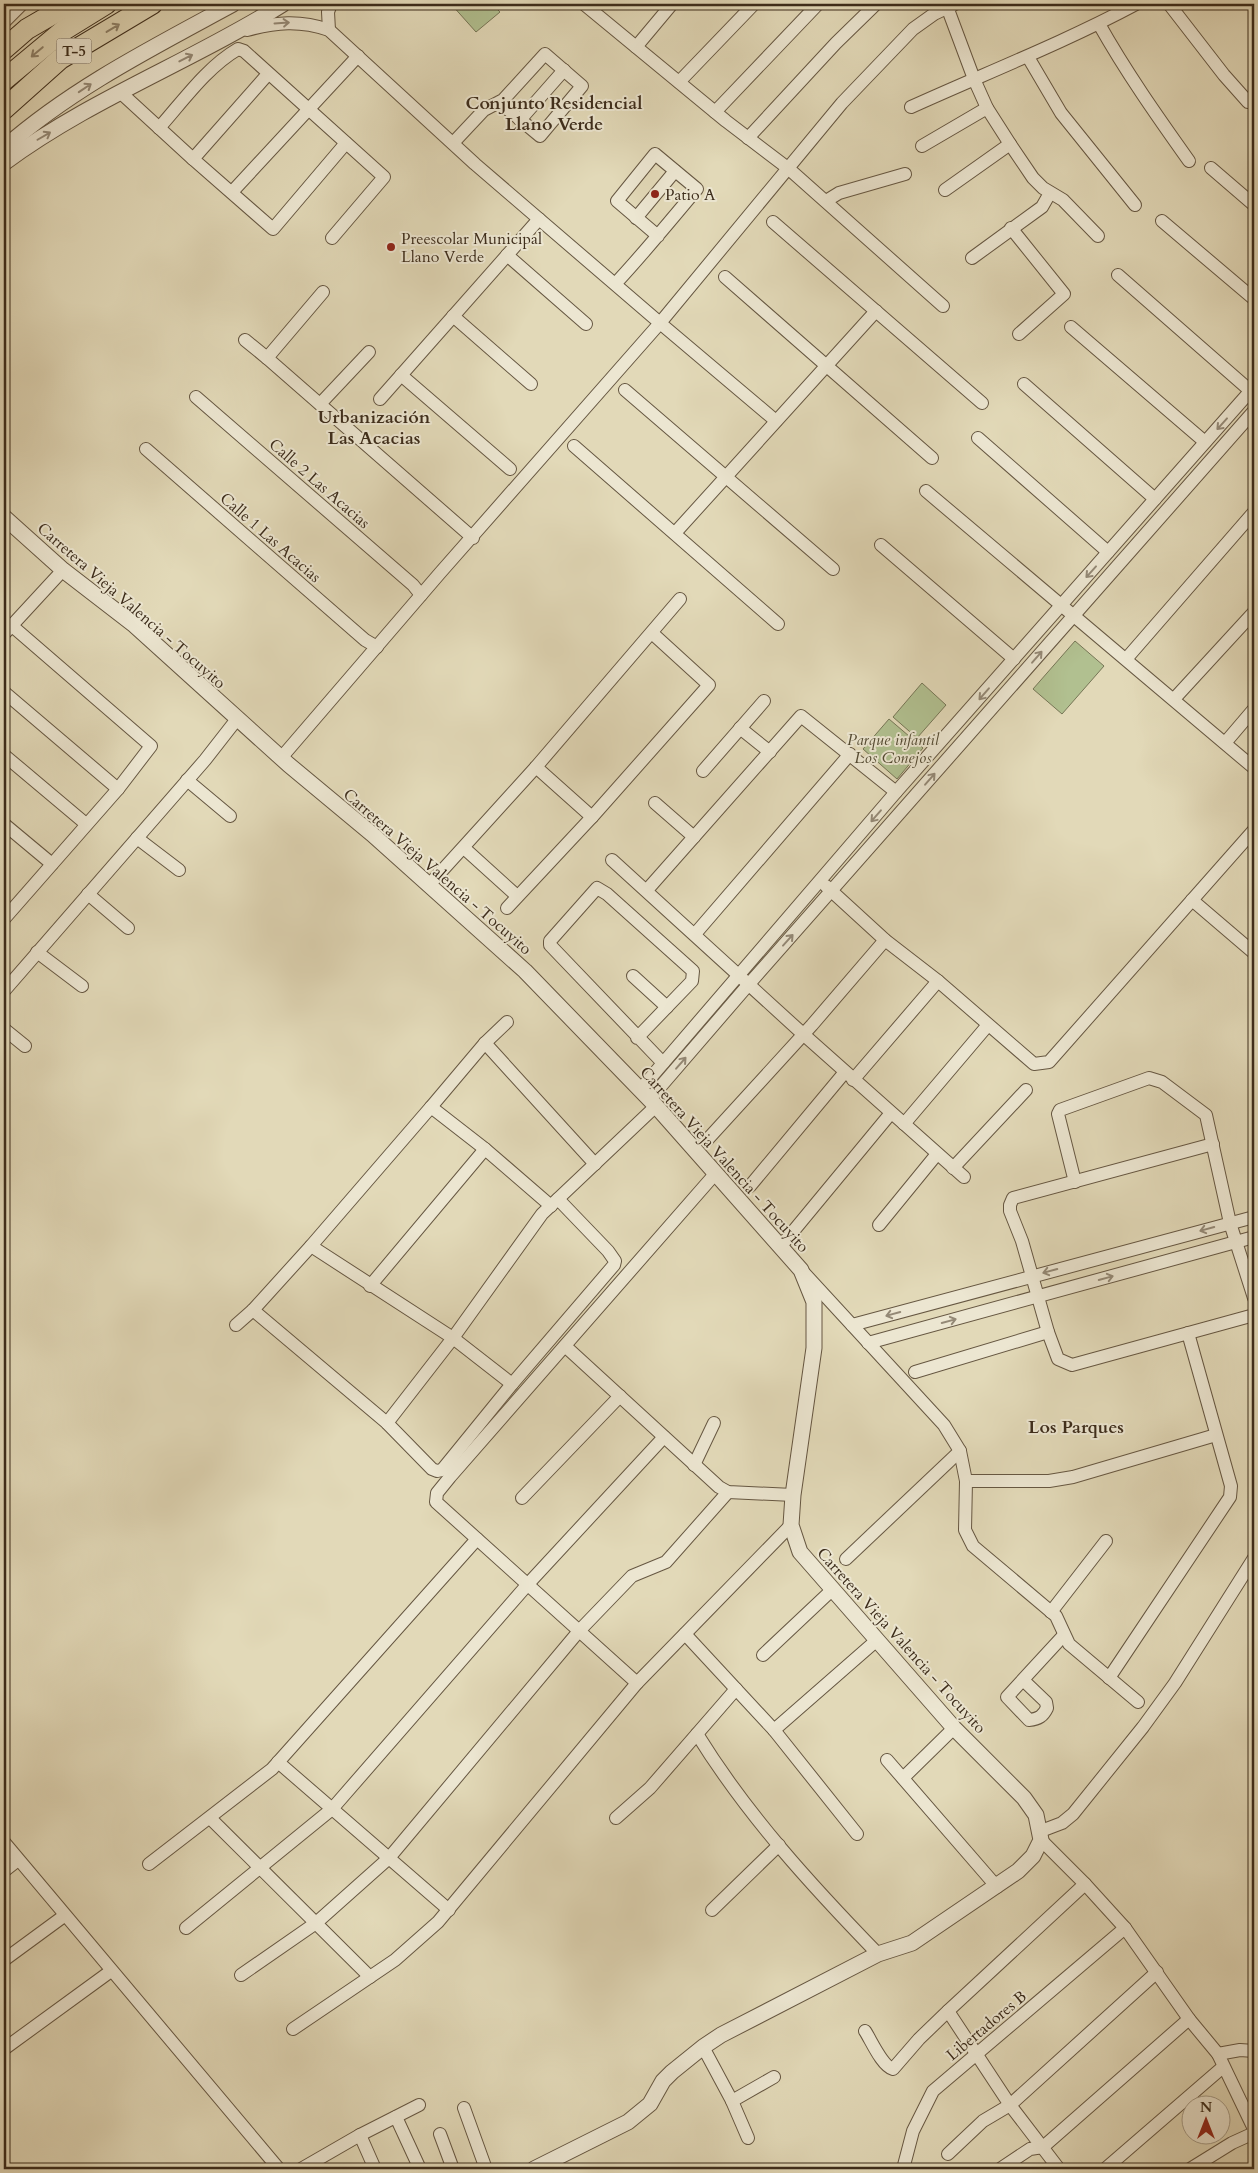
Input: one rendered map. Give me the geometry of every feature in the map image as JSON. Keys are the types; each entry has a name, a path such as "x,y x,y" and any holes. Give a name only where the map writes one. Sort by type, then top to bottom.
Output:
{"highway":[{"path":"4,49 27,29 70,4"},
{"name":"T-5","path":"4,80 64,30 106,4"},
{"name":"T-5","path":"4,109 60,59 152,4"}],"street":[{"path":"4,20 20,4"},
{"path":"4,148 32,123 114,68 233,4"},
{"path":"4,163 26,147 120,92 235,33 283,4"},
{"path":"329,30 328,12 331,4"},
{"path":"636,47 672,4"},
{"path":"679,82 754,4"},
{"path":"715,112 818,4"},
{"path":"748,138 836,43 876,4"},
{"path":"911,107 1028,57 1099,24 1136,4"},
{"path":"1169,4 1248,102"},
{"path":"587,5 715,112 789,169 943,306"},
{"path":"281,758 421,595 660,323 842,103 913,29 934,14 950,5 974,79 987,108 1010,144 1033,178 1050,193 1063,200 1098,236"},
{"path":"235,33 282,22 311,24 329,30 539,219 776,421"},
{"path":"1099,24 1135,85 1189,161"},
{"path":"159,128 208,73 238,49 244,51 384,178 332,238"},
{"path":"453,143 484,110 499,102 503,100 546,54 582,86 540,136 499,102"},
{"path":"232,192 358,56"},
{"path":"1028,57 1061,113 1135,205"},
{"path":"520,120 564,70"},
{"path":"193,159 268,74"},
{"path":"120,92 193,159 273,228 346,143"},
{"path":"922,146 987,108"},
{"path":"945,190 1010,144"},
{"path":"616,283 658,236 697,189 655,154 616,201 658,236"},
{"path":"1211,168 1254,205"},
{"path":"636,218 675,171"},
{"path":"826,201 839,193 905,174"},
{"path":"972,258 1010,228 1042,207 1050,193"},
{"path":"380,399 539,219"},
{"path":"1162,220 1254,299"},
{"path":"773,222 982,403"},
{"path":"1010,228 1064,294 1019,334"},
{"path":"507,255 586,324"},
{"path":"648,1099 663,1063 896,792 1253,391 1118,275"},
{"path":"725,277 932,458"},
{"path":"267,358 323,292"},
{"path":"675,533 876,310"},
{"path":"453,316 531,384"},
{"path":"1071,328 1206,442"},
{"path":"245,340 473,538"},
{"path":"320,404 368,352"},
{"path":"401,375 510,469"},
{"path":"1024,384 1155,499"},
{"path":"625,390 833,569"},
{"name":"Calle 2 Las Acacias","path":"196,397 413,585 421,595"},
{"path":"387,1423 453,1338 542,1214 595,1164 648,1099 1254,411"},
{"path":"978,438 1108,552"},
{"path":"574,446 778,624"},
{"name":"Calle 1 Las Acacias","path":"146,449 365,640 377,647"},
{"path":"926,491 1254,768"},
{"path":"1126,658 1254,512"},
{"name":"Carretera Vieja Valencia - Tocuyito","path":"4,517 63,570 132,624 281,758 372,834 524,971 648,1099 801,1270 814,1302 814,1348 793,1495 791,1525 800,1552 954,1728 1024,1798 1036,1815 1041,1836"},
{"path":"881,544 1014,659"},
{"path":"4,919 8,904 52,864 118,789 151,746 8,629 63,570"},
{"path":"429,885 536,766 680,599"},
{"path":"1174,699 1254,612"},
{"path":"507,908 592,817 709,685 652,633"},
{"path":"4,692 118,789"},
{"path":"703,770 764,700"},
{"path":"1225,743 1254,709"},
{"path":"647,890 801,716 896,792"},
{"path":"4,991 187,780 237,719"},
{"path":"740,728 770,752"},
{"path":"695,934 850,754"},
{"path":"4,755 86,824"},
{"path":"536,766 592,817"},
{"path":"187,780 230,816"},
{"path":"655,803 694,837"},
{"path":"4,824 52,864"},
{"path":"820,881 885,940 938,981 1034,1064 1049,1062 1254,830"},
{"path":"137,838 179,870"},
{"path":"464,848 518,896"},
{"path":"612,860 964,1178"},
{"path":"637,1038 692,981 693,971 607,894 597,888 550,941 550,945 637,1038 663,1063"},
{"path":"88,894 128,928"},
{"path":"1192,900 1254,953"},
{"path":"707,1140 885,940"},
{"path":"38,952 82,986"},
{"path":"633,976 667,1007"},
{"path":"750,1186 938,981"},
{"path":"236,1325 253,1310 311,1246 485,1044 507,1022"},
{"path":"904,1124 988,1025"},
{"path":"4,1029 25,1046"},
{"path":"485,1044 595,1164"},
{"path":"1075,1182 1058,1114 1060,1110 1149,1078 1162,1082 1206,1115 1230,1223 1254,1298"},
{"path":"954,1168 1026,1090"},
{"path":"253,1310 387,1423 432,1469 442,1470 512,1384 614,1265 614,1261 608,1251 555,1202 431,1107"},
{"path":"781,1246 891,1113"},
{"path":"1212,1144 1013,1198 1010,1211 1022,1241 1048,1332 1058,1359 1072,1365 1254,1315"},
{"path":"370,1286 485,1149"},
{"path":"879,1225 937,1154"},
{"path":"637,1683 436,1502 437,1494 715,1174"},
{"path":"852,1325 1254,1216"},
{"path":"868,1343 1254,1237"},
{"path":"311,1246 453,1338 512,1384"},
{"path":"801,1270 944,1425 960,1451 966,1480 965,1530 973,1546 1056,1616 1069,1644 1138,1702"},
{"path":"915,1372 1048,1332"},
{"path":"1109,1678 1230,1498 1231,1486 1188,1333"},
{"path":"565,1346 719,1487 728,1492 793,1495"},
{"path":"522,1498 620,1396"},
{"path":"694,1465 714,1423"},
{"path":"966,1480 1049,1481 1073,1477 1216,1435"},
{"path":"186,1928 332,1809 528,1584 664,1437"},
{"path":"846,1558 960,1451"},
{"path":"241,1976 316,1923 389,1858 579,1631 632,1576 666,1562 728,1492"},
{"path":"293,2029 395,1960 438,1922 637,1683 791,1525"},
{"path":"149,1864 210,1818 278,1762 477,1539"},
{"path":"1051,1612 1106,1541"},
{"path":"534,2169 607,2133 640,2114 650,2104 663,2081 682,2063 721,2035 878,1954 912,1943 997,1887 1033,1856 1041,1836 1074,1814 1143,1728 1175,1683 1254,1558"},
{"path":"763,1655 833,1589"},
{"path":"685,1634 774,1730 857,1834"},
{"path":"1023,1680 1064,1634"},
{"path":"774,1730 877,1640"},
{"path":"616,1818 650,1788 736,1689"},
{"path":"903,1778 954,1728"},
{"path":"697,1734 721,1772 779,1845 825,1899 878,1954"},
{"path":"887,1760 997,1887"},
{"path":"278,1762 449,1910"},
{"path":"210,1818 370,1977"},
{"path":"1041,1836 1125,1928 1189,2019 1218,2054 1254,2131 1190,2169"},
{"path":"4,1842 64,1916 279,2169"},
{"path":"712,1910 779,1845"},
{"path":"4,1871 18,1860"},
{"path":"865,2031 884,2063 888,2068 892,2069 948,2011 1086,1884"},
{"path":"4,1960 64,1916"},
{"name":"Libertadores B","path":"903,2169 913,2131 933,2091 1125,1928"},
{"path":"4,2050 111,1971"},
{"path":"948,2154 983,2121 1010,2104 1157,1972"},
{"path":"948,2011 1010,2104 1059,2169"},
{"path":"1000,2169 1030,2149 1043,2147 1189,2019"},
{"path":"703,2047 732,2101 748,2138"},
{"path":"1218,2054 1240,2050 1254,2051"},
{"path":"1106,2169 1223,2067"},
{"path":"732,2101 774,2077"},
{"path":"301,2169 419,2105"},
{"path":"464,2108 486,2169"},
{"path":"396,2117 420,2169"},
{"path":"440,2134 453,2169"},
{"path":"360,2136 375,2169"}],"green space":[{"path":"451,4 492,4 500,12 476,32"},
{"path":"1075,641 1104,666 1062,714 1033,689"},
{"path":"922,683 946,705 917,738 893,717"},
{"name":"Parque infantil Los Conejos","path":"889,719 923,748 897,779 863,749"}],"place":[{"name":"Patio A","path":"655,194"},
{"name":"Preescolar Municipal Llano Verde","path":"391,247"}],"district":[{"name":"Conjunto Residencial Llano Verde","path":"554,113"},
{"name":"Urbanización Las Acacias","path":"374,427"},
{"name":"Los Parques","path":"1076,1427"}]}
